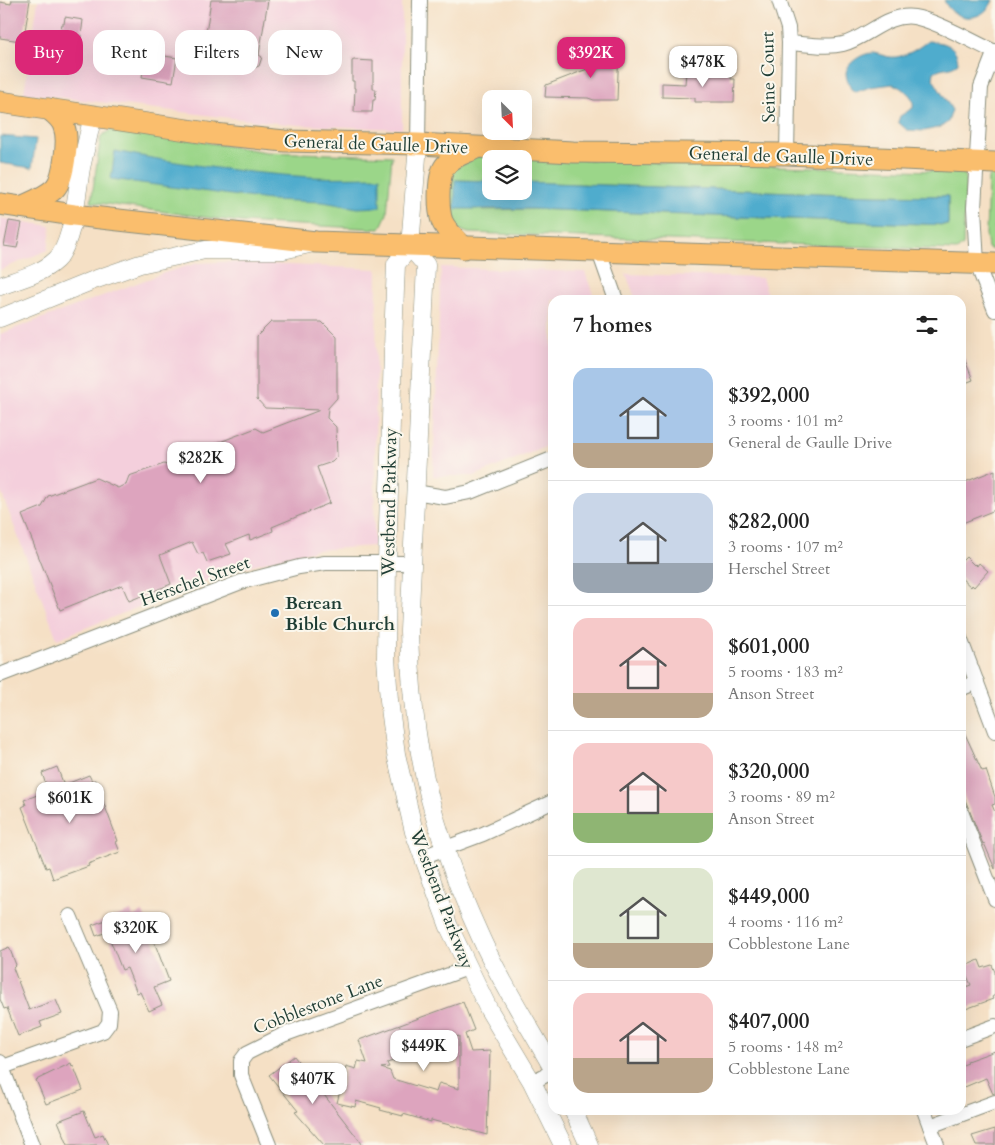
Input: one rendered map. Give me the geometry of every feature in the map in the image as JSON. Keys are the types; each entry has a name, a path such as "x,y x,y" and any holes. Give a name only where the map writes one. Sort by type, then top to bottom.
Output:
{"main road":[{"name":"General de Gaulle Drive","path":"0,102 214,134 261,139 418,144 573,152 787,154 986,163"},
{"path":"10,206 46,196 56,187 62,176 67,138 60,118 49,109"},
{"path":"464,248 442,221 439,178 444,166 455,157 479,147"},
{"path":"10,206 316,242 986,264"}],"street":[{"path":"410,246 418,144 420,0"},
{"name":"Seine Court","path":"779,0 788,28 789,43 787,154"},
{"path":"789,43 840,45 850,42 891,20 900,17 914,17 933,23 995,52 982,87 986,163 974,208 995,310"},
{"path":"0,286 46,268 56,261 63,250 74,215 81,168 93,115"},
{"path":"0,318 94,280 140,264 205,250 283,250 316,242"},
{"name":"Westbend Parkway","path":"548,1060 481,940 458,888 433,811 417,734 411,683 409,631 426,265 410,246 396,264 387,562 386,658 389,700 398,763 414,832 449,928 489,1010 532,1082 548,1115"},
{"path":"599,252 614,295"},
{"path":"415,492 444,497 470,492 548,461"},
{"name":"Herschel Street","path":"0,675 241,582 299,567 325,564 387,562 412,564"},
{"path":"966,654 995,731"},
{"path":"966,687 977,682"},
{"path":"422,856 445,849 548,804"},
{"path":"966,824 995,899"},
{"path":"32,1145 1,1066 102,1031 109,1023 110,1012 70,916"},
{"name":"Cobblestone Lane","path":"269,1145 241,1075 241,1062 247,1053 283,1035 468,968"},
{"path":"966,1037 995,1026"},
{"path":"532,1082 548,1074"},
{"path":"966,1113 995,1102"},
{"name":"Westbend Parkway","path":"548,1115 563,1145"},
{"path":"575,1115 589,1145"},
{"path":"926,1115 937,1145"},
{"path":"930,1126 960,1115"}],"shaded area":[{"path":"38,0 402,0 402,129 298,125 24,93 27,75 83,75 83,30 33,30"},
{"path":"0,218 51,226 48,250 0,270"},
{"path":"223,262 377,269 374,546 316,550 239,568 57,639 0,489 0,334 164,273 198,263"},
{"path":"441,267 585,272 593,295 548,295 548,446 474,476 433,476"},
{"path":"626,274 762,278 768,295 634,295"}],"green space":[{"path":"114,128 267,152 392,156 387,214 380,229 241,222 91,202 101,136"},
{"path":"473,156 482,156 482,181 456,180 481,210 532,209 948,225 948,196 532,182 532,158 964,172 966,179 963,245 957,250 468,233 453,227 447,212 447,174"},
{"path":"995,173 995,251 988,248 986,234 988,178"}],"water":[{"path":"944,0 993,0 989,8 983,13 969,17 954,13 948,8"},
{"path":"928,41 945,44 953,48 957,57 958,63 952,67 934,72 933,79 952,110 948,122 941,127 924,131 907,130 898,122 900,116 913,108 912,99 908,93 893,84 870,87 856,92 851,89 846,73 852,62 869,53 890,57 901,56"},
{"path":"0,136 36,139 32,168 0,163"},
{"path":"115,151 188,164 262,173 320,177 380,177 380,207 358,208 323,202 269,200 111,179"},
{"path":"455,180 482,181 482,200 532,200 532,182 948,196 948,225 532,209 455,209"}],"building":[{"path":"12,0 30,0 25,30 15,30 15,40 0,38 0,2 11,4"},
{"path":"211,0 268,0 259,55 262,57 259,66 258,30 206,30"},
{"path":"65,17 83,20 82,30 61,30 62,24 64,24"},
{"path":"604,45 619,46 617,100 545,97 546,85 590,68 590,53 604,53"},
{"path":"165,56 175,58 173,82 142,77 142,75 165,75"},
{"path":"352,61 373,61 373,89 376,89 372,112 354,112 355,88 354,81 352,81"},
{"path":"686,72 731,73 731,79 735,79 734,102 695,102 695,98 662,97 662,83 685,84"},
{"path":"9,221 22,223 17,248 4,246"},
{"path":"271,322 322,322 337,337 337,398 328,408 327,418 336,427 337,457 332,462 317,467 330,503 272,527 273,531 250,540 249,535 226,544 231,554 207,562 203,553 198,554 192,542 160,555 171,584 129,601 122,585 60,610 22,515 42,507 48,496 96,478 118,488 126,484 129,476 164,464 171,467 200,456 202,449 256,428 263,432 320,410 265,408 257,399 257,336"},
{"path":"966,363 973,380 966,383"},
{"path":"995,470 995,510 966,522 966,482"},
{"path":"966,557 974,565 977,566 979,563 988,571 974,587 972,585 971,587 966,582"},
{"path":"966,736 982,771 986,770 995,797 995,804 992,805 995,812 995,869 966,802"},
{"path":"57,767 64,785 89,775 92,781 95,780 118,841 116,842 120,852 53,879 49,867 46,868 22,807 26,805 24,800 48,791 42,773"},
{"path":"131,911 133,916 143,912 169,981 154,987 162,1005 149,1011 140,992 137,993 127,968 122,970 107,932 96,936 92,925"},
{"path":"9,947 16,965 13,968 29,1010 56,1000 62,1014 40,1022 42,1027 18,1036 7,1008 4,1009 0,999 0,951"},
{"path":"979,960 982,968 992,965 995,972 995,995 992,997 993,999 966,1009 966,987 971,985 966,974 966,966"},
{"path":"463,1002 474,1030 465,1034 471,1052 490,1051 487,1135 431,1120 431,1122 403,1114 403,1116 356,1101 355,1107 337,1103 346,1066 356,1069 358,1061 367,1063 359,1040","holes":["459,1036 459,1089 439,1083 436,1092 393,1079 390,1071 381,1068 389,1067 387,1063 433,1048 432,1046"]},
{"path":"995,1051 995,1093 993,1094 986,1078 966,1086 967,1061"},
{"path":"294,1056 363,1145 324,1145 295,1112 298,1111 269,1075"},
{"path":"71,1063 83,1090 46,1104 36,1080"},
{"path":"84,1111 95,1137 103,1134 108,1145 68,1145 58,1121"},
{"path":"995,1129 995,1145 976,1145 972,1136"}],"place":[{"name":"Berean Bible Church","path":"275,613"}]}
